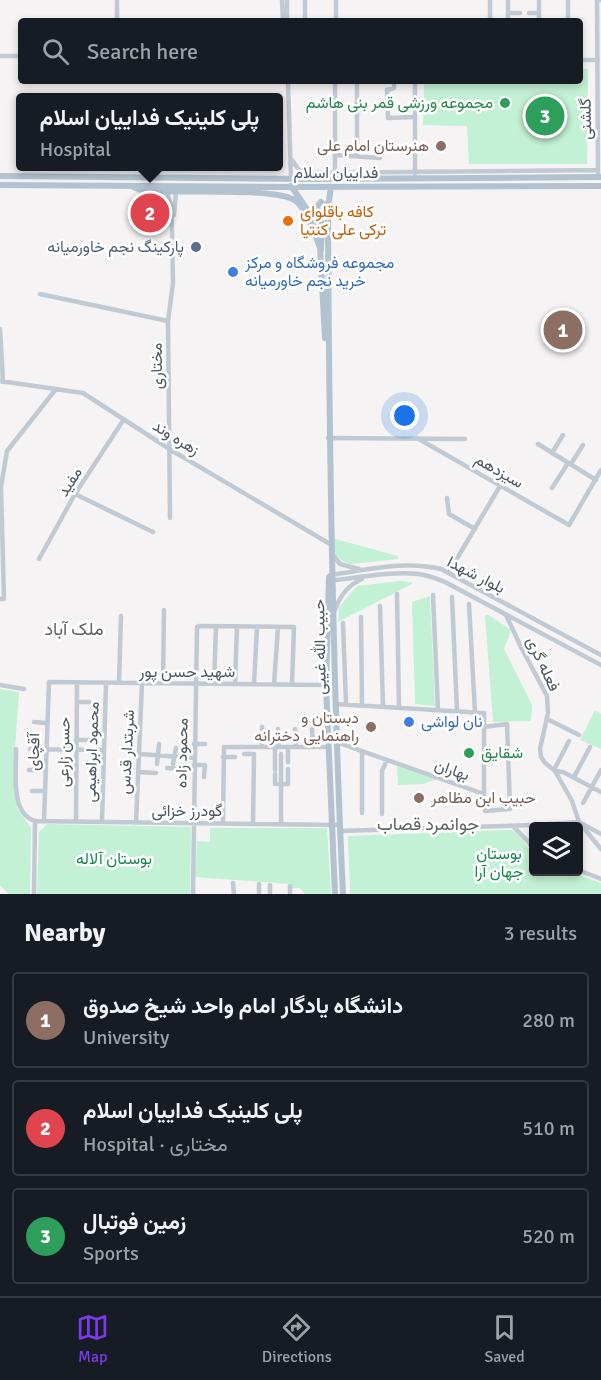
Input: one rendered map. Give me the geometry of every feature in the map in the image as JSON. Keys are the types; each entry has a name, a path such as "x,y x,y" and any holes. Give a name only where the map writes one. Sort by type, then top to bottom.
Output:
{"main road":[{"name":"فداییان اسلام","path":"0,176 314,179 415,175 599,175"},
{"path":"291,179 291,187"},
{"name":"فداییان اسلام","path":"0,184 291,187 601,186"},
{"path":"128,185 143,191 167,193 219,191 287,196 298,202 321,250"},
{"name":"حبیب الله غیبی","path":"291,187 297,192 312,218 321,250 323,329 328,347"},
{"name":"حبیب الله غیبی","path":"331,187 328,208 328,438 336,742 343,894"},
{"path":"321,250 322,225 318,203 324,203 328,208"},
{"name":"حبیب الله غیبی","path":"330,544 332,554 326,685 335,894"},
{"path":"326,650 334,650"}],"street":[{"path":"117,0 117,18"},
{"path":"282,0 285,18"},
{"path":"285,18 287,0"},
{"path":"305,0 305,18"},
{"path":"336,0 336,18"},
{"path":"490,0 490,18"},
{"path":"508,0 508,18"},
{"path":"539,0 539,18"},
{"path":"568,0 568,18"},
{"name":"گلشنی","path":"599,0 599,175"},
{"path":"529,14 539,13"},
{"path":"508,14 520,14"},
{"path":"589,27 598,34"},
{"path":"591,33 598,34"},
{"path":"0,56 18,56"},
{"path":"583,60 598,60"},
{"path":"288,84 291,179 305,173 415,175 415,84"},
{"path":"335,84 335,173"},
{"path":"357,84 357,156"},
{"path":"394,84 394,88 387,90 388,118 415,117"},
{"path":"335,155 381,158"},
{"path":"291,156 294,164 314,179"},
{"path":"157,171 157,178"},
{"name":"مختاری","path":"167,193 171,205 173,283 168,321 170,518"},
{"name":"مختاری","path":"172,227 176,193"},
{"name":"مختاری","path":"40,294 168,321"},
{"path":"0,329 1,381"},
{"name":"زهره وند","path":"1,381 83,393 171,450 330,544"},
{"path":"2,599 1,487 7,452 56,389"},
{"name":"مفید","path":"39,559 75,494 124,419"},
{"path":"552,453 563,435"},
{"path":"328,438 465,439"},
{"name":"سیزدهم","path":"417,438 569,525 596,480"},
{"path":"538,444 596,480 601,470"},
{"path":"552,488 583,445"},
{"path":"0,451 7,452"},
{"path":"449,572 500,486"},
{"path":"75,494 153,532"},
{"path":"447,498 449,514 474,529"},
{"path":"332,554 340,564 346,567 367,570"},
{"name":"بلوار شهدا","path":"331,578 367,570 416,564 449,572 601,655"},
{"name":"بلوار شهدا","path":"331,578 402,574 433,577 601,665"},
{"path":"333,614 342,595 355,582 364,577"},
{"path":"397,594 399,708"},
{"path":"433,594 438,710"},
{"path":"452,597 457,711"},
{"path":"335,704 475,712 469,604"},
{"path":"380,606 382,707"},
{"path":"507,615 511,606"},
{"path":"163,683 164,610"},
{"name":"فعله گری","path":"507,615 547,696 547,719 540,749 541,756 545,763 555,770 572,801 579,822"},
{"path":"119,683 121,616"},
{"path":"361,617 362,706"},
{"path":"344,623 346,705"},
{"name":"محمود زاده","path":"193,894 198,626 216,626"},
{"path":"214,684 216,626 295,628 292,684"},
{"path":"235,684 237,626"},
{"path":"254,684 257,627"},
{"path":"274,684 278,627"},
{"path":"516,633 528,627"},
{"name":"شهید حسن پور","path":"48,683 326,685"},
{"name":"آقچای","path":"44,821 48,683"},
{"name":"حسن زارعی","path":"76,821 77,683"},
{"name":"محمود ابراهیمی","path":"102,822 106,683"},
{"name":"شربتدار قدس","path":"136,823 142,683"},
{"path":"0,685 24,689"},
{"path":"77,702 89,702"},
{"name":"بهاران","path":"336,742 484,794 484,713 475,712"},
{"path":"547,719 579,735"},
{"path":"34,722 46,723"},
{"path":"484,727 507,724 510,809 485,811 484,794"},
{"path":"262,727 262,747"},
{"path":"278,729 275,784 288,784 288,769"},
{"path":"295,729 296,747"},
{"path":"312,729 313,747"},
{"path":"76,740 87,740"},
{"path":"569,741 555,770 574,777 601,792"},
{"path":"157,764 159,744"},
{"path":"194,744 205,744"},
{"path":"223,823 224,747 329,747"},
{"path":"288,747 288,762"},
{"path":"574,777 590,747"},
{"path":"173,764 176,748"},
{"path":"16,749 19,805 25,816 35,821 34,894"},
{"path":"30,749 104,750"},
{"path":"362,751 362,813"},
{"path":"139,754 194,758"},
{"path":"244,754 254,754 253,824"},
{"path":"281,754 281,824"},
{"path":"223,757 235,757"},
{"path":"382,814 382,771 387,760"},
{"path":"167,768 194,768 205,765 204,777"},
{"path":"29,770 45,770"},
{"path":"584,804 601,770"},
{"path":"138,772 156,772"},
{"path":"253,776 261,776"},
{"path":"32,791 45,791"},
{"path":"246,793 253,794"},
{"name":"گودرز خزائی","path":"35,821 332,825 340,828 529,825"},
{"path":"583,824 601,834"},
{"path":"513,826 529,843"},
{"name":"فعله گری","path":"583,827 601,849"},
{"path":"583,872 601,879"},
{"path":"233,883 234,894"},
{"path":"259,884 259,894"},
{"path":"270,885 270,894"},
{"path":"290,886 290,894"}],"green space":[{"name":"مجموعه ورزشی قمر بنی هاشم","path":"583,69 588,69 587,164 469,164 467,126 423,125 424,84 583,84"},
{"path":"332,538 398,556 398,559 351,564 338,558"},
{"path":"400,581 412,582 412,584 338,622 339,607 357,586"},
{"path":"430,596 435,706 415,704 412,602"},
{"path":"485,615 489,615 511,630 504,649 532,705 531,721 493,722"},
{"path":"0,689 19,692 15,748 16,796 17,808 31,828 30,894 8,894 0,885"},
{"path":"595,710 601,714 601,749 580,740"},
{"path":"397,766 438,779 422,784 398,785"},
{"name":"بوستان آلاله","path":"47,824 191,827 190,894 37,894 39,832"},
{"path":"210,828 327,828 331,894 305,894 300,888 290,888 290,884 195,877 197,841 210,842"},
{"name":"بوستان جهان آرا","path":"513,830 529,849 529,876 583,876 601,883 601,894 350,894 348,836"}],"place":[{"name":"مجموعه ورزشی قمر بنی هاشم","path":"505,103"},
{"name":"زمین فوتبال","path":"545,116"},
{"name":"هنرستان امام علی","path":"441,146"},
{"name":"پلی کلینیک فداییان اسلام","path":"150,213"},
{"name":"کافه باقلوای ترکی علی کنتیا","path":"288,221"},
{"name":"پارکینگ نجم خاورمیانه","path":"196,247"},
{"name":"مجموعه فروشگاه و مرکز خرید نجم خاورمیانه","path":"233,272"},
{"name":"دانشگاه یادگار امام واحد شیخ صدوق","path":"563,330"},
{"name":"نان لواشی","path":"409,722"},
{"name":"دبستان و راهنمایی دخترانه","path":"371,727"},
{"name":"شقایق","path":"469,753"},
{"name":"حبیب ابن مظاهر","path":"419,798"}],"district":[{"name":"ملک آباد","path":"74,629"},
{"name":"جوانمرد قصاب","path":"428,824"}]}
